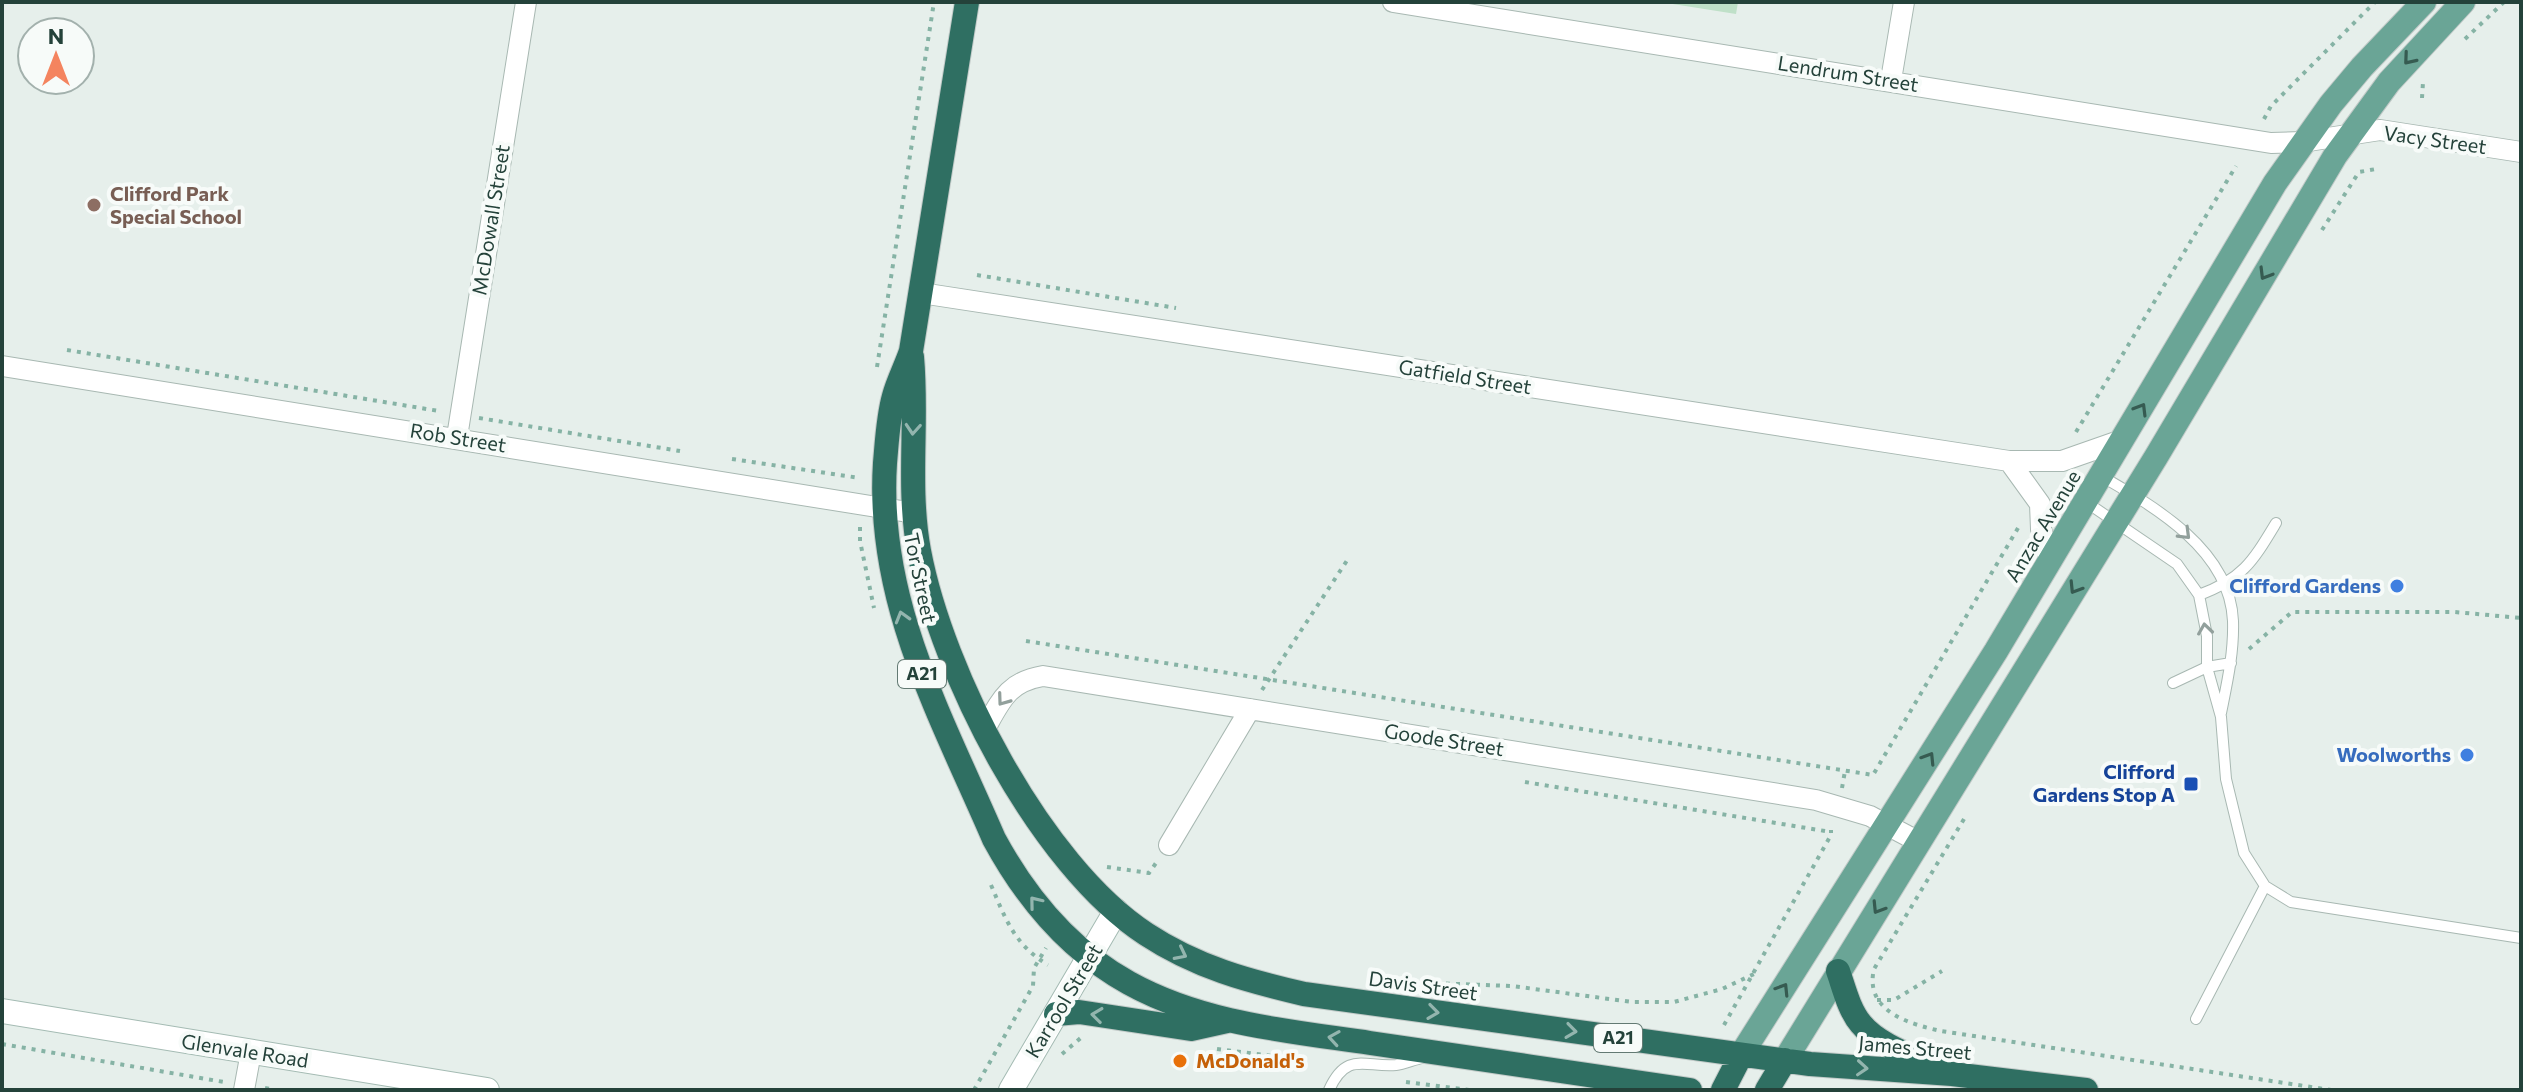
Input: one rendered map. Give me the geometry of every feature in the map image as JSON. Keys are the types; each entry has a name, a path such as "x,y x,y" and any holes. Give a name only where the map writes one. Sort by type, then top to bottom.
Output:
{"highway":[{"name":"Tor Street","path":"967,2 911,351 893,397 887,438 885,508 894,589 910,643 994,839 1027,893 1058,930 1090,956"},
{"name":"Tor Street","path":"911,351 916,398 911,470 914,513 928,591 941,632 1006,769 1057,848 1088,885 1116,911"},
{"name":"Davis Street","path":"1116,911 1176,952 1244,980 1304,994 1741,1055"},
{"name":"A21","path":"1090,956 1148,993 1229,1020 1648,1087 1690,1090"},
{"path":"1838,971 1858,1021 1866,1029 1876,1037 1952,1074"},
{"path":"1056,1014 1079,1012 1191,1029 1229,1020"},
{"name":"James Street","path":"1741,1055 2086,1090"},
{"name":"Anzac Avenue","path":"1723,1090 1741,1055"},
{"path":"1767,1090 1785,1060"}],"main road":[{"name":"Anzac Avenue","path":"1741,1055 1888,825 2302,142 2362,67 2424,2"},
{"path":"1785,1060 2133,495 2350,133 2418,49 2463,2"}],"street":[{"name":"McDowall Street","path":"457,437 526,2"},
{"name":"Lendrum Street","path":"1393,2 1891,80 2191,131 2271,143 2302,142"},
{"path":"1891,80 1904,2"},
{"name":"Vacy Street","path":"2302,142 2350,133 2392,131 2521,152"},
{"name":"Gatfield Street","path":"921,293 2009,461 2062,461 2122,440"},
{"name":"Rob Street","path":"2,366 914,513"},
{"path":"2009,461 2040,504 2041,529 2050,561"},
{"name":"Goode Street","path":"985,729 1007,692 1028,679 1043,676 1816,800 1853,809 1919,842"},
{"path":"1169,845 1250,709"},
{"name":"Karrool Street","path":"1011,1090 1116,911"},
{"name":"Glenvale Road","path":"2,1011 487,1090"},
{"path":"245,1088 251,1052"}],"lane":[{"path":"2101,476 2177,525 2203,551 2225,586 2233,618 2231,663 2221,717"},
{"path":"2085,502 2177,564 2199,595 2207,636 2207,667 2221,717 2226,779 2244,853 2265,886 2291,902 2521,938"},
{"path":"2199,595 2225,586 2253,562 2276,523"},
{"path":"2173,683 2207,667 2231,663"},
{"path":"2196,1019 2265,886"},
{"path":"1329,1090 1332,1082 1345,1070 1365,1062 1395,1065 1439,1054"}],"path":[{"path":"877,369 934,2"},
{"path":"2260,125 2271,106 2375,2"},
{"path":"2458,45 2504,2"},
{"path":"2422,98 2424,78"},
{"path":"2075,434 2236,166"},
{"path":"1026,641 1873,775 2020,525"},
{"path":"1250,709 1348,559"},
{"path":"2231,663 2292,612 2455,612 2521,618"},
{"path":"1842,788 1845,771"},
{"path":"1525,782 1831,832"},
{"path":"1970,809 1874,969 1871,982 1877,1000 1893,1014 1915,1026 1941,1031 2331,1090"},
{"path":"1724,1025 1831,835 1833,824"},
{"path":"1100,866 1149,873 1169,845"},
{"path":"974,1090 1033,986 1034,968 1044,952"},
{"path":"1877,1000 1894,1000 1942,971"},
{"path":"1400,982 1512,986 1632,1002 1674,1002 1722,989 1754,974"},
{"path":"1055,1066 1069,1045 1088,1034"},
{"path":"2,1044 245,1088 275,1090"},
{"path":"1207,1047 1325,1063 1345,1070"},
{"path":"1401,1082 1469,1090"}],"green space":[{"path":"1660,2 1738,2 1736,14"}],"place":[{"name":"Clifford Park Special School","path":"94,205"},
{"name":"Clifford Gardens","path":"2397,586"},
{"name":"Woolworths","path":"2467,755"},
{"name":"Clifford Gardens Stop A","path":"2191,784"},
{"name":"McDonald's","path":"1180,1061"}]}
